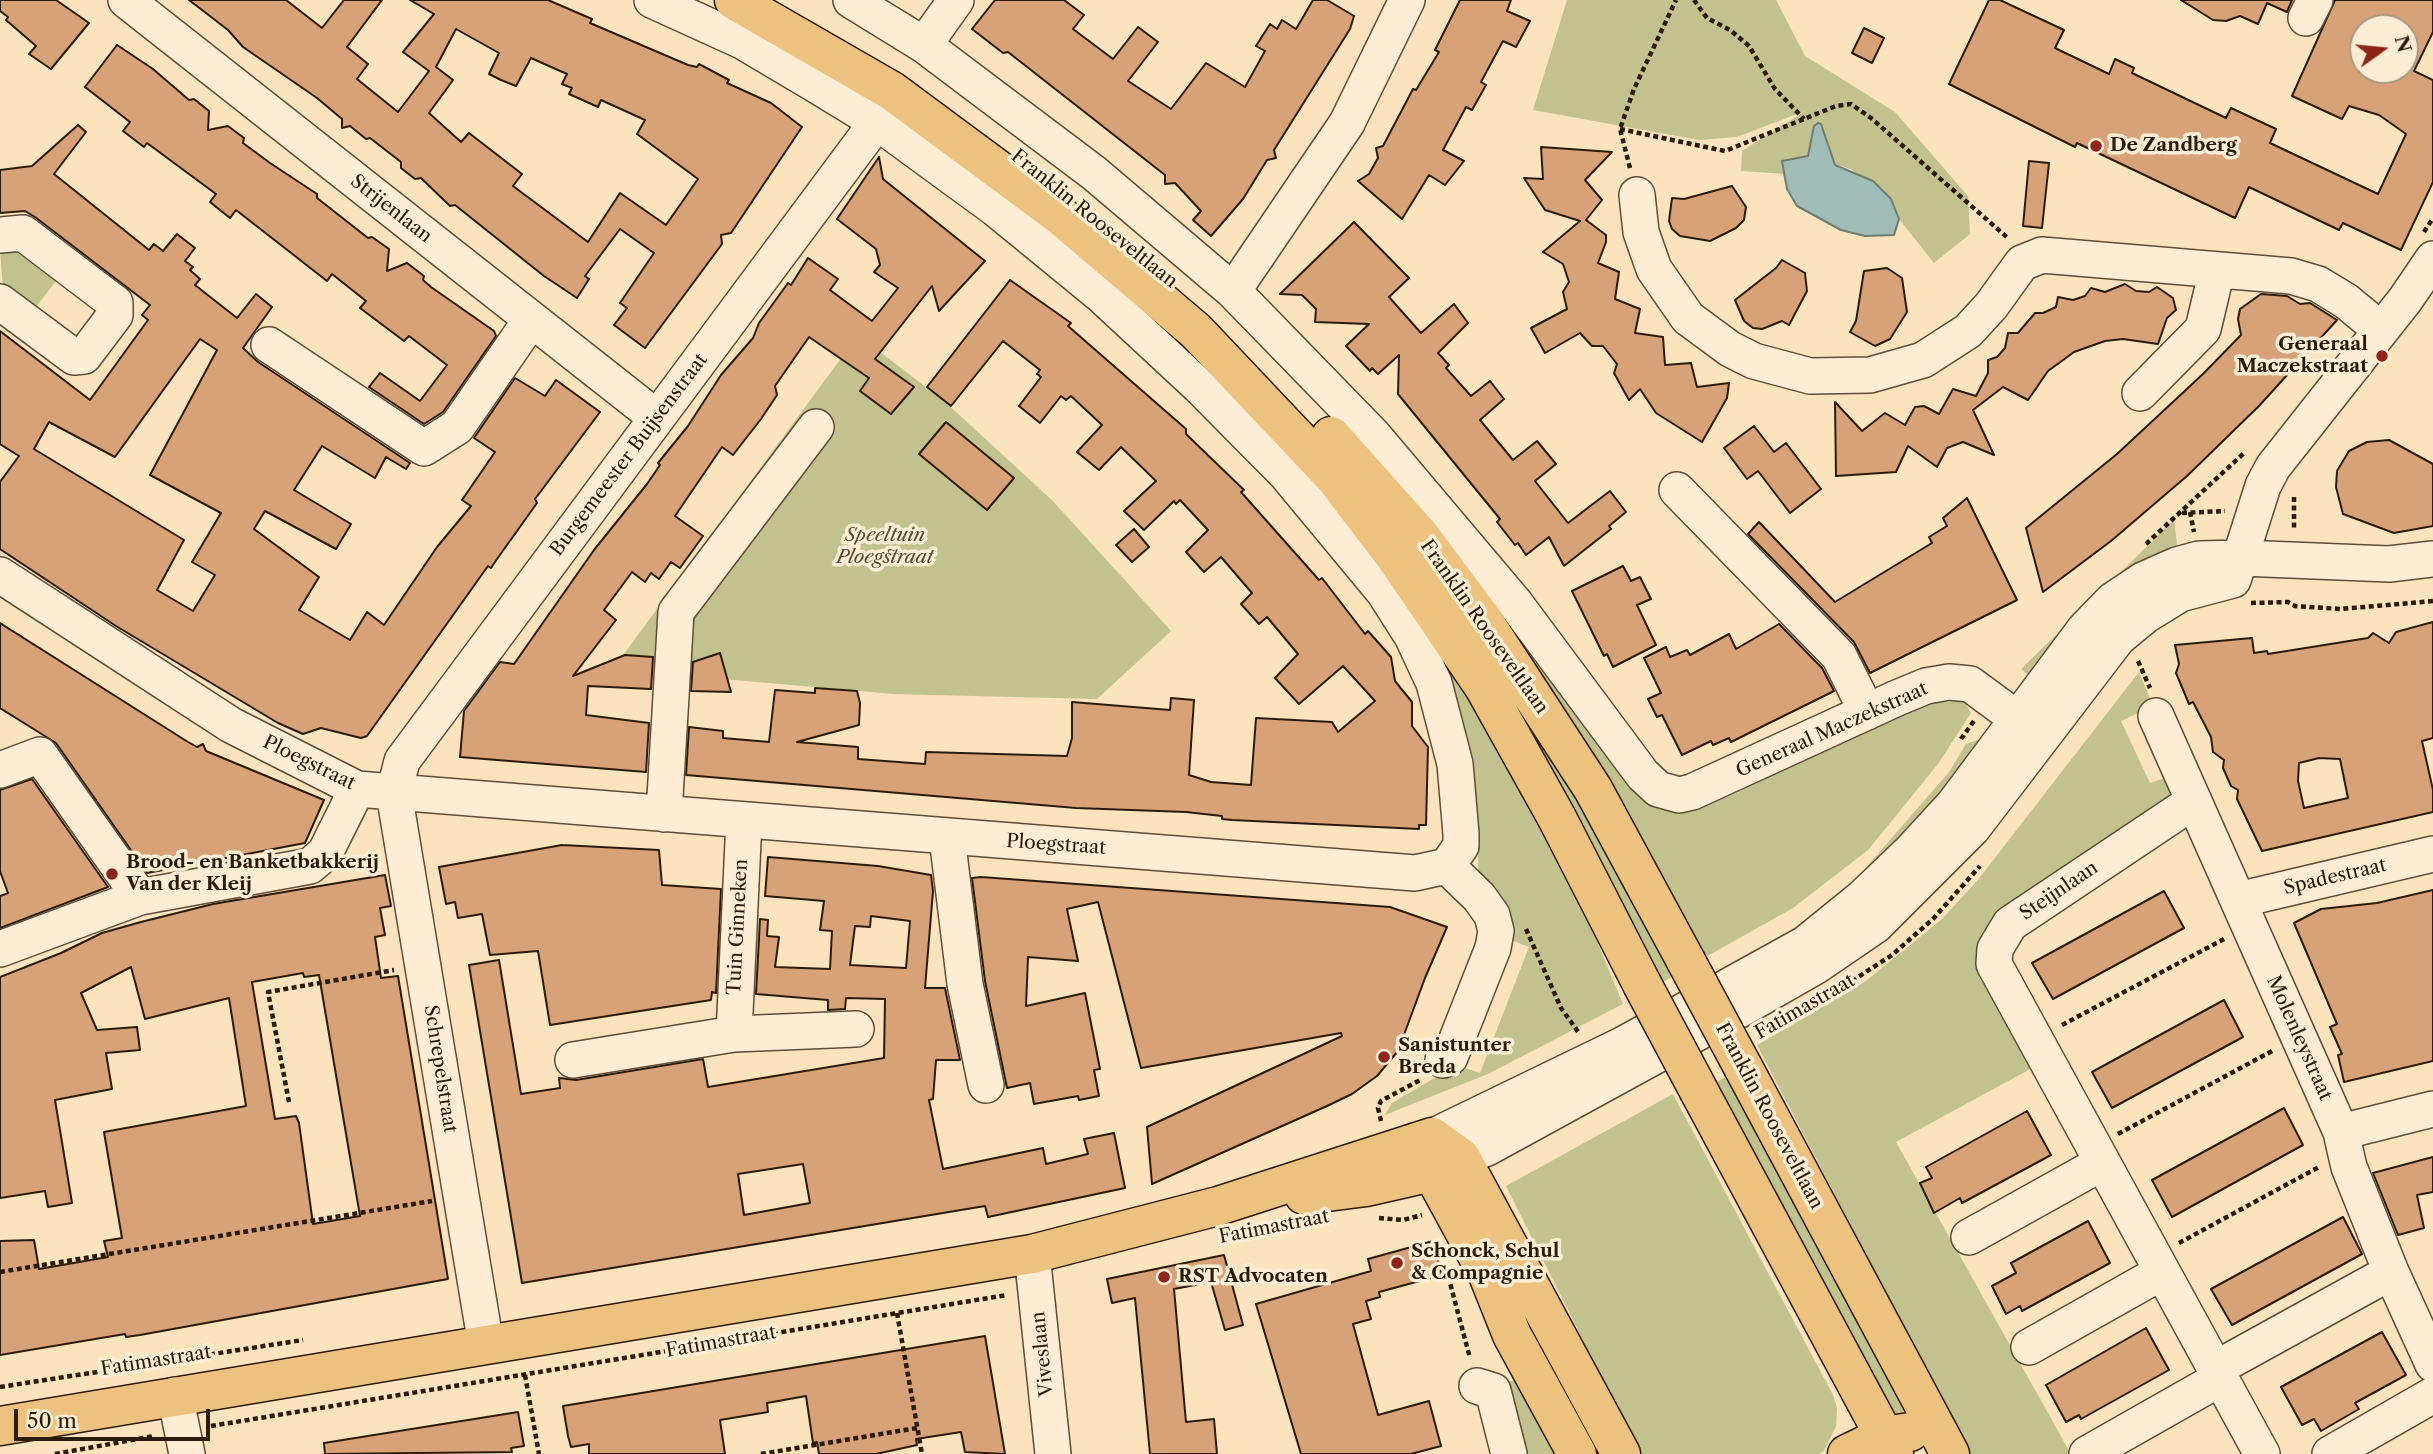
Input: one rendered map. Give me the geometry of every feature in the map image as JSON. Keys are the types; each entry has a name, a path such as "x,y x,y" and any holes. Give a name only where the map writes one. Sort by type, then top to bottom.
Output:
{"main road":[{"name":"Franklin Rooseveltlaan","path":"734,0 892,91 1062,217 1196,331 1335,478 1396,558 1484,687 1557,818 1699,1091 1916,1445"},
{"name":"Franklin Rooseveltlaan","path":"780,0 905,74 1076,200 1211,313 1352,458 1421,537 1483,620 1593,789 1743,1068 1916,1445"},
{"path":"1442,1156 1451,1206 1488,1275 1512,1335 1577,1454"},
{"path":"1442,1156 1621,1454"},
{"name":"Fatimastraat","path":"0,1426 181,1427 510,1353 1034,1272 1229,1220 1442,1156"},
{"path":"1847,1454 1916,1445"}],"street":[{"name":"Strijenlaan","path":"126,0 657,418"},
{"path":"652,0 742,41 877,122 996,209 1101,295 1199,386 1287,475 1360,560 1412,636 1434,683 1455,764 1461,834 1461,846 1447,866 1479,897 1492,915 1496,931 1493,948 1450,1056 1443,1060"},
{"name":"Franklin Rooseveltlaan","path":"851,0 925,45 1094,173 1233,291 1374,436 1489,572 1643,775 1658,789 1679,794"},
{"path":"925,45 957,0"},
{"path":"1233,291 1347,122 1405,1"},
{"name":"Burgemeester Buijsenstraat","path":"394,793 402,761 877,122"},
{"path":"1637,195 1641,232 1654,269 1688,318 1730,349 1754,361 1810,376 1870,375 1923,360 1968,331 1991,306 2022,263 2030,258 2054,255 2291,276 2318,284 2346,301 2381,330"},
{"path":"0,235 23,233 115,303 115,315 84,356 74,357 0,302"},
{"path":"2239,580 2263,486 2273,467 2433,259"},
{"path":"2140,393 2203,329 2217,270"},
{"path":"269,345 424,448 457,427 531,320"},
{"path":"664,814 676,612 816,427"},
{"path":"1677,490 1839,656 1867,712"},
{"path":"2030,728 2084,630 2129,588 2177,565 2199,559 2239,580 2387,586 2433,581"},
{"path":"2292,582 2389,564 2433,559"},
{"name":"Ploegstraat","path":"0,575 231,724 357,789 1415,873 1447,866"},
{"name":"Generaal Maczekstraat","path":"1679,794 1692,792 1926,685 1949,682 1970,684 2030,728"},
{"name":"Molenleystraat","path":"2155,716 2299,1037 2344,1142 2391,1272 2433,1364"},
{"name":"Fatimastraat","path":"1442,1156 1487,1148 1741,1009 1815,966 1877,925 1972,829 2030,728"},
{"path":"0,770 40,755 140,897"},
{"path":"0,949 140,897 310,866 325,853 357,789"},
{"name":"Schrepelstraat","path":"394,793 461,1197 510,1353"},
{"name":"Steijnlaan","path":"2194,801 2010,924 2001,935 1994,964 2033,1040 2262,1454"},
{"name":"Tuin Ginneken","path":"734,1034 744,820"},
{"path":"947,837 965,984 985,1085"},
{"name":"Spadestraat","path":"2243,913 2433,854"},
{"path":"573,1060 734,1034 856,1029"},
{"path":"2344,1142 2433,1110"},
{"path":"1969,1237 2097,1155"},
{"path":"2029,1346 2158,1265"},
{"name":"Viveslaan","path":"1034,1272 1054,1454"},
{"path":"2087,1454 2391,1272"},
{"path":"1477,1386 1493,1391 1510,1454"},
{"path":"2330,1454 2433,1395"}],"path":[{"path":"1637,195 1620,129 1634,89 1676,0"},
{"path":"1694,0 1707,18 1730,30 1749,47 1775,89 1804,118"},
{"path":"1620,129 1725,151 1836,106 1851,104 2030,258"},
{"path":"2297,488 2292,515 2299,539 2292,582 2295,606 2340,609 2433,601"},
{"path":"2140,550 2181,513"},
{"path":"2239,580 2292,582"},
{"path":"2129,662 2136,655"},
{"path":"1955,750 1990,699"},
{"name":"Fatimastraat","path":"1848,984 1892,955 1933,919 1972,877 1987,856"},
{"path":"2033,1040 2243,913"},
{"path":"289,1102 268,992 422,965"},
{"path":"2097,1155 2299,1037"},
{"path":"1383,1126 1378,1108 1381,1101 1420,1080 1443,1060"},
{"path":"2158,1265 2344,1142"},
{"path":"0,1272 461,1197"},
{"path":"1376,1218 1403,1220 1437,1213 1451,1206"},
{"name":"Fatimastraat","path":"1229,1220 1294,1223"},
{"path":"1445,1265 1477,1386"},
{"name":"Fatimastraat","path":"55,1454 510,1353 897,1313 1034,1272"},
{"path":"897,1313 922,1454"},
{"name":"Fatimastraat","path":"0,1387 305,1340"},
{"path":"510,1353 539,1454"},
{"path":"761,1454 917,1428"}],"green space":[{"path":"1567,0 1776,0 1805,56 1895,112 1968,196 1970,234 1934,263 1899,219 1891,199 1851,169 1808,156 1782,161 1785,174 1741,171 1742,151 1805,111 1737,137 1699,140 1533,110"},
{"path":"6,242 62,273 30,315 3,290 0,250"},
{"name":"Speeltuin Ploegstraat","path":"858,335 944,401 1052,500 1171,631 1097,699 893,694 667,674 610,673"},
{"path":"1401,484 1675,810 1705,806 1737,793 1839,741 1925,703 1964,701 1971,713 1938,764 1868,850 1793,908 1695,963"},
{"path":"2174,520 2178,552 2033,679 2021,669"},
{"path":"1475,625 1536,716 1677,974 1659,984"},
{"path":"1427,630 1506,745 1578,896 1623,1004 1488,1074 1385,1115 1392,1103 1443,1073 1448,1062 1480,1073 1529,947 1508,939 1506,906 1496,890 1479,881 1474,779 1461,713"},
{"path":"2139,672 2153,706 2121,721 2150,783 2168,777 2175,791 2014,909 1996,927 2034,1067 1896,1142 2071,1454 1970,1454 1757,1045 1866,981 1942,919 1977,881"},
{"path":"1983,738 1931,815 1850,886 1949,772 1966,744"},
{"path":"1730,1074 1903,1401 1903,1412 1892,1417 1712,1085"},
{"path":"1673,1094 1833,1395 1837,1408 1836,1426 1824,1451 1819,1454 1640,1454 1506,1186"},
{"path":"1516,1380 1558,1454 1517,1454 1499,1384"}],"water":[{"path":"1821,124 1835,165 1873,181 1891,199 1899,219 1894,235 1865,236 1841,230 1797,206 1787,189 1782,161 1808,156 1814,126"}],"building":[{"path":"0,0 56,0 89,23 51,69 29,54 36,46 6,20 8,17 0,11"},
{"path":"189,0 286,0 322,28 344,0 382,0 347,47 368,64 357,79 398,112 429,71 403,52 434,14 410,0 548,0 592,19 590,23 688,65 697,67 699,64 729,80 727,83 771,103 802,127 731,233 721,235 722,244 645,348 614,325 627,308 620,303 654,253 620,229 585,276 589,279 577,298 544,276 455,205 450,206 421,178 415,179 401,168 401,162 370,138 366,139 350,126 342,128 342,119 317,98 243,47 228,30","holes":["456,29 499,53 489,74 501,80 516,86 531,58 567,74 562,84 572,88 569,94 598,107 601,100 645,120 637,134 698,179 666,225 620,193 588,242 513,186 522,174 469,133 461,142 429,113 453,80 436,67"]},
{"path":"995,0 1064,0 1084,15 1073,29 1113,59 1138,27 1158,42 1128,81 1171,109 1206,63 1245,87 1265,51 1256,46 1270,24 1277,29 1282,20 1296,29 1313,0 1327,0 1354,16 1350,29 1274,150 1276,158 1267,160 1243,199 1211,236 1193,220 1201,211 1175,183 1165,184 1165,175 1008,52 1003,53 972,29"},
{"path":"1460,0 1511,0 1507,11 1530,21 1516,47 1503,41 1481,82 1486,85 1472,110 1466,107 1443,150 1464,161 1445,185 1429,175 1402,219 1358,181 1369,174 1378,158 1376,148 1383,146 1413,89 1416,90 1439,52 1435,50"},
{"path":"1989,0 2000,0 2064,30 2055,48 2109,74 2115,59 2134,68 2132,73 2226,118 2231,108 2276,129 2270,143 2378,194 2406,134 2379,115 2349,106 2342,119 2292,96 2335,0 2433,0 2433,32 2419,61 2419,14 2349,14 2349,84 2419,84 2419,73 2433,80 2433,182 2401,250 2343,223 2339,230 2249,187 2235,218 2077,143 2075,147 1949,84"},
{"path":"2181,0 2292,0 2287,12 2267,3 2258,24 2240,16 2226,21 2213,20"},
{"path":"1864,28 1884,38 1872,63 1852,53"},
{"path":"117,45 153,69 189,100 194,99 209,111 208,130 228,126 244,138 243,143 317,194 317,198 368,238 372,237 389,249 387,271 407,263 424,276 423,280 431,287 494,331 496,336 443,412 424,424 369,387 380,373 420,401 447,365 409,336 404,341 360,308 366,301 332,274 327,281 236,210 230,218 210,202 216,194 147,143 144,147 123,131 130,122 85,87"},
{"path":"78,125 86,132 54,174 149,250 154,244 163,251 177,234 195,248 185,261 193,267 190,270 200,279 195,285 237,318 256,294 272,307 243,348 258,362 410,463 406,469 386,457 375,478 322,446 294,490 351,524 336,549 265,511 254,529 319,577 299,610 350,640 367,612 384,625 437,547 471,506 462,500 495,452 474,438 515,378 545,396 556,380 600,412 535,499 537,503 491,568 488,566 367,736 361,738 321,728 303,734 278,723 116,626 0,549 0,482 19,456 0,444 0,331 90,400 148,320 142,315 150,305 35,217 25,211 0,213 0,170 32,166","holes":["200,339 217,350 150,475 221,513 192,562 215,575 193,611 157,590 184,540 34,449 49,422 115,457"]},
{"path":"1541,147 1612,152 1585,180 1602,200 1586,220 1606,235 1598,263 1619,272 1615,299 1640,309 1635,333 1663,337 1665,365 1691,363 1697,387 1729,383 1727,398 1702,442 1656,413 1640,389 1629,400 1614,373 1617,364 1603,346 1592,346 1580,333 1545,353 1531,328 1567,309 1563,292 1569,282 1563,264 1543,252 1580,221 1545,210 1524,178 1543,179"},
{"path":"879,157 883,179 985,261 939,311 932,286 875,359 914,387 891,414 860,391 869,378 809,337 775,386 777,395 761,419 733,455 722,447 675,516 703,536 680,568 671,562 659,579 651,573 645,582 632,572 604,610 616,620 573,676 625,655 653,657 651,689 588,686 586,715 649,723 646,772 460,757 464,711 500,662 514,664 594,550 647,484 660,465 658,463 688,426 721,375 753,338 759,323 788,283 791,285 808,258 838,279 830,290 872,321 898,288 874,272 880,265 876,249 837,219"},
{"path":"2029,161 2049,163 2042,228 2023,226"},
{"path":"1732,186 1746,207 1744,220 1736,228 1710,241 1680,236 1672,229 1669,221 1672,198 1684,199"},
{"path":"1354,222 1409,278 1389,297 1421,333 1454,304 1468,323 1438,353 1449,365 1446,368 1471,396 1490,381 1504,399 1480,420 1513,460 1537,441 1556,464 1535,481 1568,523 1610,491 1626,512 1609,526 1611,529 1564,566 1549,537 1526,555 1497,522 1500,519 1398,394 1399,355 1378,374 1372,368 1370,371 1346,346 1369,324 1315,322 1316,309 1302,295 1280,294"},
{"path":"1782,260 1805,273 1807,291 1789,325 1782,321 1762,329 1753,328 1744,321 1735,300 1776,268"},
{"path":"1887,268 1902,278 1907,312 1890,339 1875,346 1850,332 1856,321 1864,271"},
{"path":"1010,280 1071,323 1068,326 1186,429 1186,434 1244,490 1241,492 1319,580 1322,578 1365,634 1368,631 1391,657 1395,681 1412,702 1412,726 1428,747 1426,825 1419,825 1419,829 1232,820 1222,819 1222,816 1186,812 1076,808 686,775 689,727 723,731 723,738 769,742 775,690 815,693 815,688 857,691 860,703 859,725 797,742 858,747 858,759 925,764 926,752 1067,756 1072,738 1072,702 1170,710 1171,698 1194,700 1189,775 1211,782 1251,785 1256,718 1332,722 1338,732 1375,701 1343,666 1299,704 1275,678 1298,654 1267,617 1259,624 1241,604 1252,593 1221,557 1204,572 1186,552 1208,530 1180,500 1176,504 1174,501 1144,530 1124,511 1156,481 1121,447 1099,470 1077,452 1102,425 1071,396 1066,400 1061,396 1040,423 1019,406 1041,377 1037,374 1040,370 1003,341 951,406 927,387"},
{"path":"2125,284 2136,291 2149,292 2157,287 2173,298 2176,310 2167,318 2158,344 2123,339 2105,341 2074,352 2048,371 2028,400 2003,387 1973,410 1994,455 1963,442 1947,448 1937,467 1908,446 1896,472 1836,476 1835,402 1862,431 1885,413 1905,425 1915,407 1924,406 1939,414 1953,389 1976,396 1988,373 1988,360 1997,357 2005,348 2008,333 2018,333 2035,313 2043,313 2056,307 2058,297 2073,300 2085,296 2091,288 2105,292"},
{"path":"2261,294 2287,296 2300,304 2310,303 2337,320 2259,406 2187,476 2111,541 2043,592 2026,528 2117,454 2203,374 2241,335 2238,319 2240,309"},
{"path":"946,422 1014,478 987,510 919,454"},
{"path":"1754,426 1774,452 1786,443 1821,489 1790,513 1758,471 1747,479 1724,448"},
{"path":"2389,440 2433,464 2433,526 2394,533 2343,514 2336,487 2337,471 2349,451 2367,442"},
{"path":"1967,498 2017,600 1870,673 1854,642 1748,534 1759,522 1835,602 1932,543 1929,537 1947,526 1943,518"},
{"path":"1134,529 1149,547 1132,562 1116,545"},
{"path":"1623,566 1631,581 1640,577 1651,599 1637,605 1656,645 1613,667 1607,654 1604,656 1572,591"},
{"path":"2433,622 2433,738 2422,741 2433,790 2433,812 2262,851 2237,799 2238,790 2231,786 2223,768 2224,760 2213,752 2211,737 2193,702 2189,704 2176,673 2179,664 2175,645 2252,638 2254,653 2267,651 2268,654 2368,638 2373,633 2389,643 2396,632","holes":["2319,758 2340,759 2348,798 2304,808 2298,781 2299,763"]},
{"path":"0,623 197,747 203,744 206,751 324,800 305,843 147,873 56,743 0,708"},
{"path":"1779,624 1822,668 1834,691 1731,742 1729,738 1713,745 1711,741 1682,755 1662,715 1657,717 1648,699 1661,693 1644,658 1666,647 1670,657 1687,650 1690,655 1729,634 1736,649"},
{"path":"720,653 731,692 691,691 693,662"},
{"path":"32,779 108,887 0,928 0,896 8,893 0,871 0,790"},
{"path":"562,845 659,850 662,885 721,889 716,993 712,992 711,1000 550,1025 538,951 490,955 482,914 458,918 455,902 446,904 439,867"},
{"path":"768,857 878,866 931,875 933,891 925,988 945,988 960,1060 936,1060 933,1099 929,1100 943,1169 1043,1148 1046,1164 1088,1154 1084,1139 1114,1133 1125,1188 988,1217 985,1206 522,1283 469,965 499,960 521,1094 560,1088 559,1078 576,1080 703,1059 708,1087 884,1058 885,999 846,998 845,1009 828,1010 828,1000 756,994 760,919 768,920 767,936 779,937 775,967 830,969 832,931 820,930 824,901 765,896","holes":["871,916 910,921 906,968 850,965 855,926 870,927","803,1164 810,1203 744,1215 738,1174"]},
{"path":"385,875 391,906 380,908 385,935 375,937 381,978 398,976 448,1279 140,1335 126,1337 125,1334 0,1355 0,1241 34,1240 39,1269 108,1257 104,1241 122,1238 104,1132 246,1106 229,998 145,1019 131,967 81,993 97,1030 137,1027 140,1050 106,1053 112,1089 55,1100 72,1203 48,1207 45,1191 0,1198 0,977 61,953 102,933 213,904","holes":["303,973 304,977 319,975 360,1216 313,1224 299,1123 296,1116 275,1119 252,982"]},
{"path":"972,878 1390,907 1447,927 1398,1051 1377,1076 1352,1094 1327,1106 1152,1184 1147,1127 1342,1036 1341,1033 1141,1068 1098,902 1067,909 1078,961 1028,957 1026,1006 1085,993 1100,1069 1094,1070 1099,1096 1079,1100 1078,1096 1034,1104 1030,1083 1007,1088 985,981"},
{"path":"2433,890 2433,1061 2344,1082 2338,1055 2342,1054 2330,1027 2337,1024 2294,923 2321,909 2377,903"},
{"path":"2164,891 2184,928 2053,999 2032,963"},
{"path":"2224,1000 2243,1037 2112,1108 2092,1072"},
{"path":"2284,1108 2303,1145 2172,1217 2152,1180"},
{"path":"2027,1111 2051,1155 1962,1203 1960,1198 1934,1213 1920,1183 1932,1178 1926,1167"},
{"path":"2433,1157 2433,1192 2417,1195 2424,1228 2398,1235 2373,1173"},
{"path":"2343,1217 2362,1254 2232,1325 2211,1289"},
{"path":"2088,1221 2110,1263 2022,1311 2020,1306 2006,1314 1992,1286 2016,1273 2011,1263"},
{"path":"1433,1241 1442,1275 1379,1292 1380,1297 1366,1301 1371,1319 1353,1324 1378,1415 1429,1401 1441,1446 1411,1454 1301,1454 1256,1304 1371,1271 1368,1259"},
{"path":"1224,1255 1243,1325 1225,1330 1211,1282 1174,1289 1186,1422 1214,1419 1217,1454 1150,1454 1135,1298 1112,1303 1107,1279"},
{"path":"2146,1328 2169,1370 2081,1419 2079,1415 2066,1422 2046,1385"},
{"path":"2382,1332 2406,1375 2355,1403 2359,1409 2321,1431 2314,1419 2302,1425 2281,1387"},
{"path":"985,1336 1005,1454 965,1452 961,1432 916,1439 917,1445 876,1454 819,1454 817,1442 813,1443 806,1396 767,1403 768,1412 720,1420 725,1454 589,1454 589,1444 571,1447 568,1436 563,1406"},
{"path":"518,1412 524,1446 511,1448 512,1452 325,1454 324,1443"}],"place":[{"name":"De Zandberg","path":"2096,146"},
{"name":"Generaal Maczekstraat","path":"2382,356"},
{"name":"Brood- en Banketbakkerij Van der Kleij","path":"112,874"},
{"name":"Sanistunter Breda","path":"1384,1057"},
{"name":"Schonck, Schul & Compagnie","path":"1397,1263"},
{"name":"RST Advocaten","path":"1164,1277"}]}
